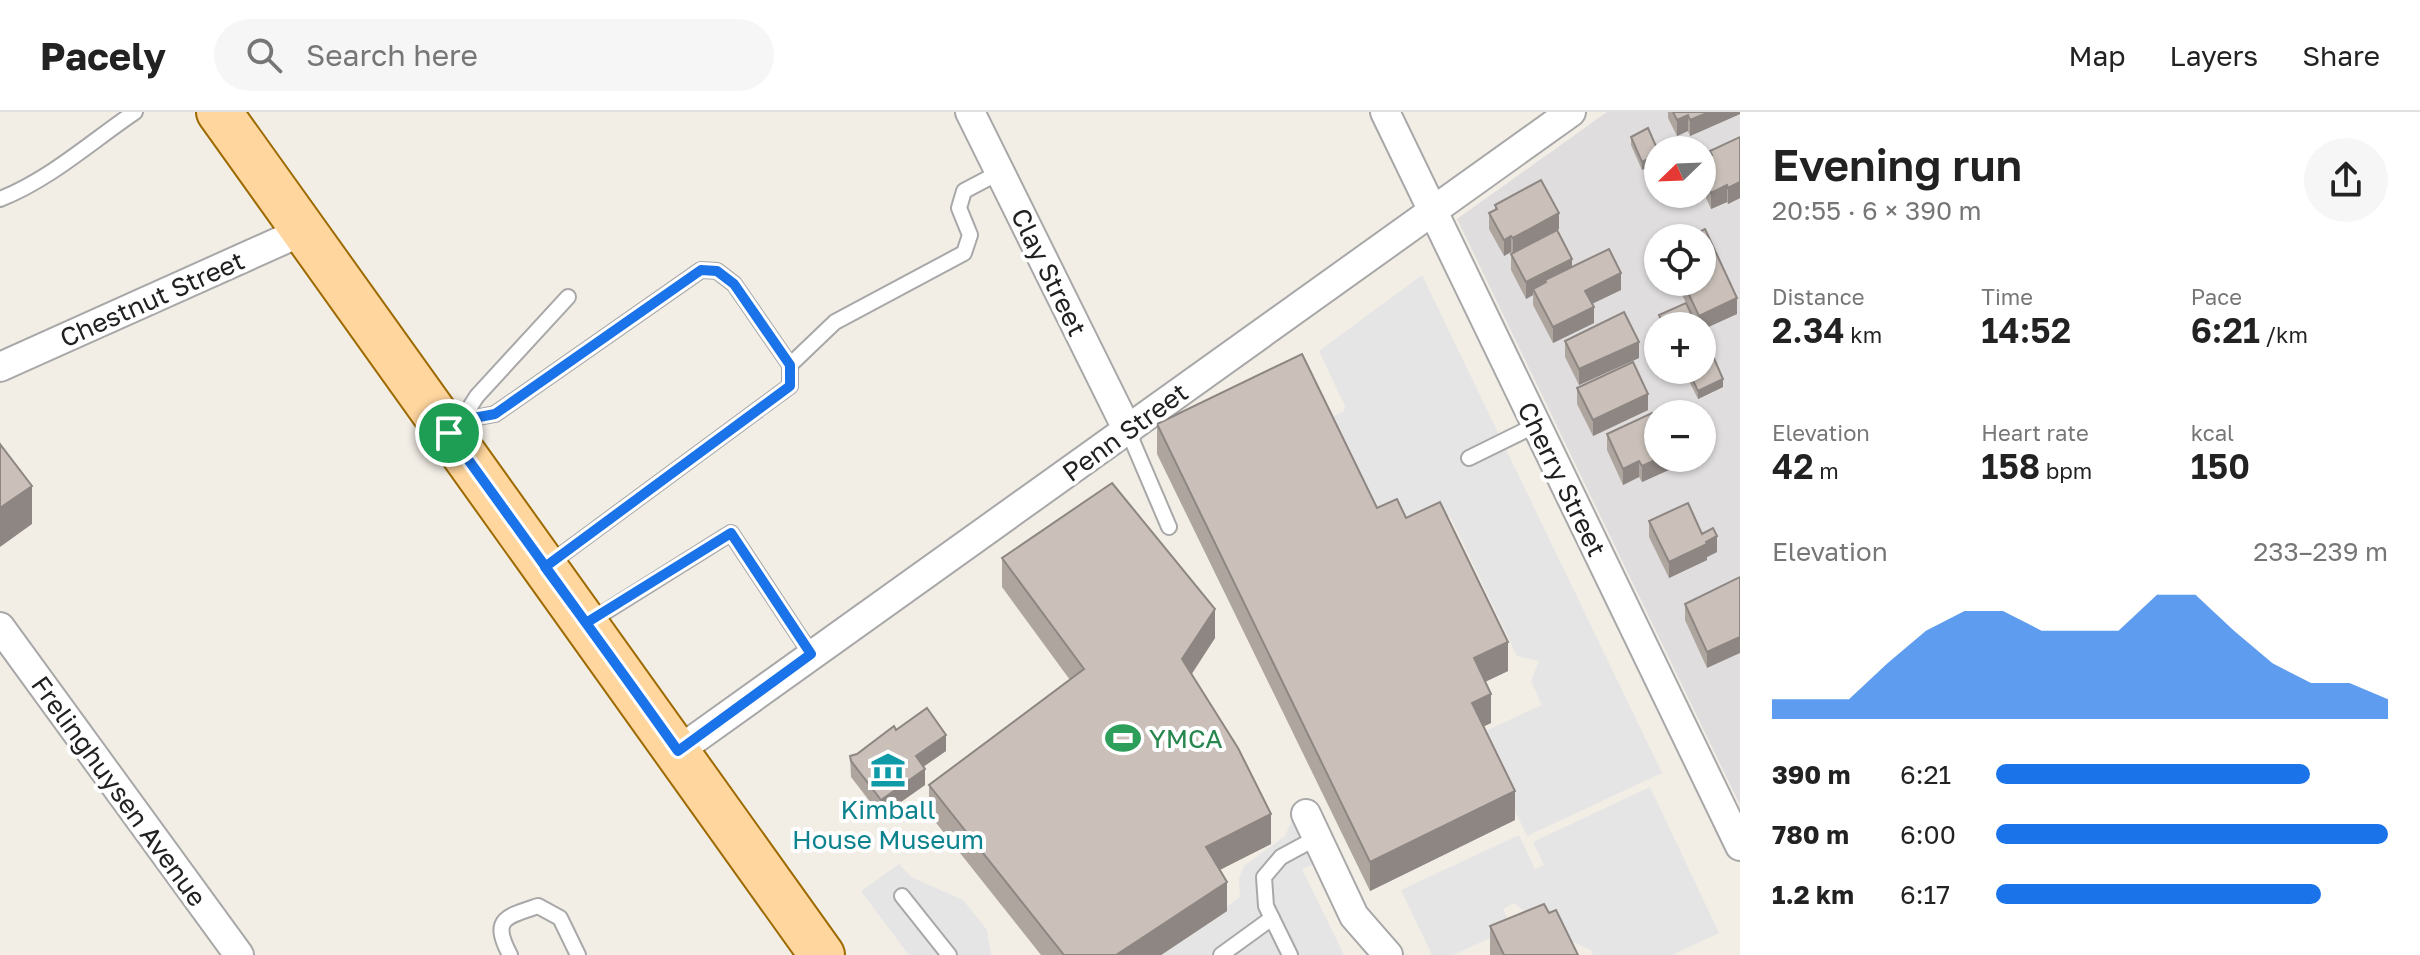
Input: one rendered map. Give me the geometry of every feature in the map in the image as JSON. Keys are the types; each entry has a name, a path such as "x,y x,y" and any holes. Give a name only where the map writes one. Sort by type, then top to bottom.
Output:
{"main road":[{"path":"219,112 303,231 456,427 545,567 822,955"}],"street":[{"name":"Clay Street","path":"970,112 1128,431"},
{"name":"Cherry Street","path":"1385,112 1740,846"},
{"name":"Penn Street","path":"678,751 1571,112"},
{"name":"Chestnut Street","path":"0,367 303,231"},
{"name":"Frelinghuysen Avenue","path":"0,627 239,955"},
{"path":"1312,825 1354,916 1388,955"}],"lane":[{"path":"0,199 48,173 135,112"},
{"path":"790,365 835,322 964,253 970,235 959,208 964,191 1000,172"},
{"path":"456,427 495,414 701,270 717,271 734,284 790,365 790,386 545,567"},
{"path":"456,427 477,396 568,297"},
{"path":"1469,458 1536,425"},
{"path":"1128,431 1169,527"},
{"path":"586,623 731,533 811,654"},
{"path":"1290,955 1266,906 1264,877 1312,825"},
{"path":"902,896 949,955"},
{"path":"510,955 501,937 502,925 510,915 538,906 560,918 578,955"},
{"path":"1221,955 1272,918"}],"shaded area":[{"path":"1607,112 1740,112 1740,805 1457,219"},
{"path":"1422,275 1662,773 1527,836 1479,734 1542,705 1531,681 1539,661 1517,656 1450,516 1412,535 1378,524 1326,420 1344,411 1345,406 1319,351"},
{"path":"1650,787 1719,933 1672,955 1593,955 1591,950 1551,932 1514,903 1503,909 1512,928 1453,955 1432,955 1401,890 1519,835 1535,869 1544,865 1533,842"},
{"path":"1293,818 1315,864 1302,869 1344,955 1161,955 1240,897 1239,879 1244,866 1285,836"},
{"path":"899,864 911,877 963,900 987,930 991,955 909,955 861,891"}],"building":[{"path":"1673,112 1709,112 1690,120 1688,115 1677,120"},
{"path":"1648,128 1651,136 1644,136 1642,162 1631,137"},
{"path":"1740,137 1740,182 1716,190 1716,148"},
{"path":"1541,180 1559,213 1504,240 1489,213 1497,209 1495,205"},
{"path":"1557,230 1572,259 1526,282 1511,254"},
{"path":"1609,249 1621,273 1585,291 1594,307 1553,327 1533,289"},
{"path":"1716,253 1737,298 1707,312 1697,312 1690,296 1716,296"},
{"path":"1686,303 1690,312 1666,312"},
{"path":"1624,312 1639,342 1579,369 1565,341"},
{"path":"1302,354 1377,508 1397,499 1406,518 1440,502 1508,642 1474,658 1491,694 1472,703 1515,791 1370,862 1157,424"},
{"path":"1633,362 1648,394 1593,420 1577,388"},
{"path":"1716,363 1723,379 1716,382"},
{"path":"1695,384 1713,384 1698,391"},
{"path":"1644,417 1644,465 1639,461 1623,469 1607,434"},
{"path":"0,444 32,486 0,508"},
{"name":"YMCA","path":"1112,483 1215,609 1182,659 1238,748 1271,814 1206,847 1227,882 1116,955 1064,955 929,785 1084,669 1002,558"},
{"path":"1688,503 1702,534 1713,528 1717,536 1669,562 1649,521"},
{"path":"1740,577 1740,637 1707,652 1685,604"},
{"name":"Kimball House Museum","path":"927,708 946,735 916,756 925,769 881,800 850,756"},
{"path":"1544,904 1549,913 1556,910 1578,955 1504,955 1490,926"}],"place":[{"name":"YMCA","path":"1123,738"},
{"name":"Kimball House Museum","path":"888,770"}],"route":[{"path":"449,433 463,420 495,414 701,270 717,271 734,284 790,365 790,386 545,567 678,751 811,654 731,533 586,623 449,433"}]}
